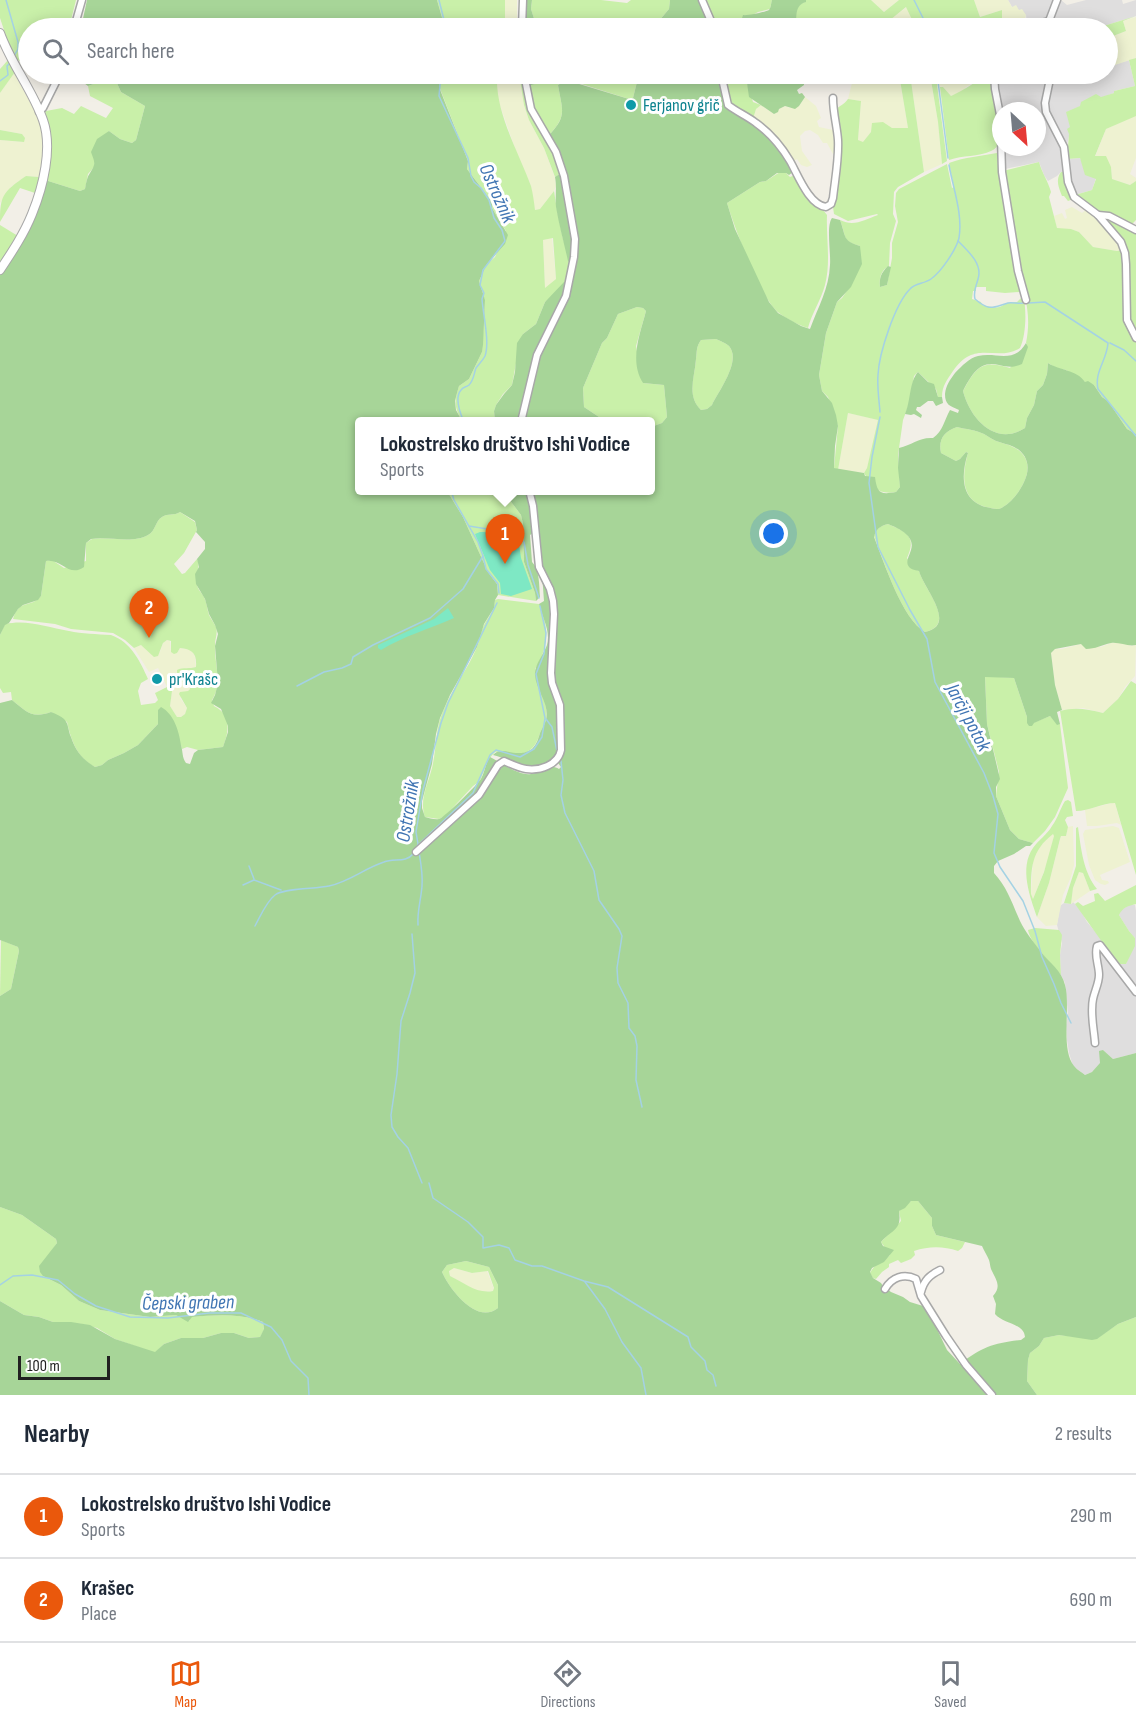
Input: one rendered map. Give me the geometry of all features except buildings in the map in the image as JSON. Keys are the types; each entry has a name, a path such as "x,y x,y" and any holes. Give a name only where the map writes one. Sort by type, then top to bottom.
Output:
{"street":[{"path":"77,18 82,0"},
{"path":"522,18 523,0"},
{"path":"702,0 710,18"},
{"path":"1050,18 1058,0"},
{"path":"0,33 18,72"},
{"path":"0,270 32,214 42,181 46,155 43,119 24,84"},
{"path":"39,112 44,108 55,84"},
{"path":"522,417 537,355 566,296 574,257 575,239 564,176 556,152 531,109 526,84"},
{"path":"723,84 728,105 772,137 785,153 801,183 821,207 831,204 838,156 833,98"},
{"path":"995,84 998,102"},
{"path":"1049,84 1045,103 1046,112 1064,147 1068,182 1074,197 1098,216 1115,234 1125,253 1127,320 1136,338"},
{"path":"1002,156 1016,261 1026,300"},
{"path":"1098,216 1108,216 1136,230"},
{"path":"416,852 479,795 498,765 504,761 524,769 533,769 551,764 560,756 560,705 550,673 553,601 539,567 530,495"},
{"path":"1095,1043 1092,1008 1099,980 1097,946 1100,945 1136,992"},
{"path":"921,1296 926,1281 940,1270"},
{"path":"885,1289 888,1283 896,1278 910,1276 916,1278 921,1296 956,1352 992,1395"}],"shaded area":[{"path":"1008,0 1061,0 1067,5 1086,0 1122,0 1123,4 1136,0 1136,16 1118,22 1118,18 1026,18 1026,15 1012,7"},
{"path":"1129,60 1135,86 1114,91 1114,93 1080,106 1069,119 1071,127 1067,159 1080,158 1088,175 1096,178 1092,190 1071,196 1064,173 1061,172 1048,181 1039,162 1000,170 999,156 1046,156 1046,102 995,102 993,84 1118,84 1118,64"},
{"path":"1073,902 1120,964 1126,964 1135,938 1119,915 1121,910 1129,905 1135,905 1136,911 1136,1053 1113,1059 1103,1050 1101,1063 1085,1075 1073,1066 1069,1053 1065,983 1061,975 1062,943 1057,925 1060,906"}],"green space":[{"path":"0,0 76,0 72,18 18,18 18,60 13,57 0,18"},
{"path":"87,0 437,0 442,18 83,18"},
{"path":"437,0 505,0 505,18 442,18"},
{"path":"505,0 517,0 517,18 505,18"},
{"path":"524,0 532,0 531,9 534,18 523,18"},
{"path":"532,0 601,0 627,3 631,0 670,0 669,9 661,18 534,18 531,9"},
{"path":"670,0 701,0 708,18 661,18 669,9"},
{"path":"704,0 772,0 770,9 747,18 712,18"},
{"path":"772,0 806,0 799,6 797,18 742,18 743,15 756,14 769,10"},
{"path":"806,0 871,0 884,12 899,0 974,0 980,17 1002,10 1002,18 911,18 906,7 892,18 796,18 797,9"},
{"path":"871,0 899,0 884,12"},
{"path":"974,0 1008,0 1012,7 1016,5 1026,15 1025,18 1002,18 1002,10 980,17"},
{"path":"907,7 912,18 892,18"},
{"path":"1136,16 1123,21 1126,31 1118,34 1118,22"},
{"path":"1136,17 1136,58 1118,64 1118,34 1126,31 1123,21"},
{"path":"1136,58 1136,116 1106,129 1095,156 1106,156 1111,167 1112,179 1130,185 1136,181 1136,220 1131,225 1091,207 1075,195 1092,190 1096,179 1085,175 1080,158 1067,159 1069,134 1067,129 1070,127 1066,112 1080,106 1081,102 1096,94 1101,97 1135,86 1129,60"},
{"path":"8,60 15,72 0,93 0,69"},
{"path":"14,73 42,129 42,159 39,177 26,176 11,187 0,203 0,140 23,142 22,134 0,130 0,93"},
{"path":"117,84 121,92 145,106 136,140 132,143 120,139 109,131 94,167 88,174 85,189 80,191 45,180 49,128 45,113 62,108 74,114 81,106 106,118 113,108 90,96 88,86"},
{"path":"117,84 439,84 468,161 467,169 492,202 492,208 508,235 505,244 487,264 479,281 485,300 483,345 469,379 459,386 455,401 460,417 355,417 355,495 449,495 463,517 488,572 497,584 498,595 494,608 484,624 477,647 440,718 432,764 422,801 425,817 439,819 454,807 481,779 490,757 515,771 526,774 561,767 558,763 563,750 546,765 538,767 521,765 493,755 501,751 520,753 532,749 547,714 535,675 547,645 548,635 539,604 544,601 538,520 533,495 655,495 655,426 662,423 667,417 664,385 643,383 637,366 637,347 646,311 643,308 637,307 618,314 607,338 602,343 583,388 584,407 599,417 523,417 537,359 565,304 575,263 573,213 548,136 561,118 560,84 579,84 629,99 633,98 636,84 721,84 725,101 756,124 781,150 793,172 789,175 777,173 727,203 735,229 769,302 778,313 801,326 810,329 825,290 830,265 829,233 832,218 840,220 847,240 860,246 862,264 851,287 837,302 826,333 819,375 822,391 832,403 838,426 834,468 875,477 880,492 896,492 900,487 899,448 933,438 941,429 950,410 958,413 959,410 949,405 945,398 947,385 955,373 975,357 1011,355 1026,343 1028,347 1022,364 1011,367 992,364 981,367 963,391 972,411 986,427 1004,434 1025,428 1037,391 1043,385 1047,374 1048,363 1073,372 1085,382 1088,381 1094,385 1127,429 1136,434 1136,645 1111,643 1086,649 1081,644 1055,649 1051,653 1055,685 1062,710 1057,712 1060,724 1057,725 1050,716 1029,726 1014,678 985,677 987,724 1000,779 996,787 996,796 1010,830 1019,839 1033,843 998,861 994,866 994,873 1006,890 1024,929 1063,980 1067,994 1068,1049 1074,1066 1085,1075 1092,1072 1100,1063 1099,1051 1103,1050 1113,1059 1136,1053 1136,1317 1118,1324 1097,1339 1059,1335 1044,1338 1039,1346 1030,1353 1028,1360 1027,1381 1037,1395 0,1395 0,1301 24,1315 53,1322 90,1325 115,1339 155,1352 164,1344 181,1338 203,1338 221,1333 234,1333 249,1338 260,1337 264,1329 263,1322 246,1317 219,1315 192,1317 188,1322 176,1315 150,1317 100,1310 79,1301 61,1285 43,1276 40,1272 39,1266 57,1243 56,1239 22,1215 0,1207 0,996 11,989 19,951 18,947 0,940 0,703 12,700 30,713 39,715 51,712 64,719 77,750 95,767 138,745 158,724 158,710 161,707 175,723 186,763 190,764 194,753 198,750 223,747 228,732 221,709 211,703 218,683 215,646 218,634 205,599 196,584 195,574 199,567 197,559 205,549 205,542 196,532 195,521 180,512 162,517 151,533 142,538 91,539 86,543 84,567 79,570 46,561 41,596 38,600 18,609 0,635 0,275 19,244 45,180 80,191 85,189 87,178 94,165 91,152 97,139 109,131 120,139 132,143 136,140 145,106 121,92","holes":["716,339 729,346 733,360 728,376 712,405 701,410 694,399 692,386 697,349 701,340","957,427 981,433 1014,447 1025,457 1028,467 1026,477 1013,499 999,509 977,504 967,492 964,469 968,453 966,452 956,461 941,453 941,440 945,434","888,524 909,537 912,543 907,564 910,568 919,571 939,614 939,622 934,628 925,632 901,603 874,537 877,530","911,1201 918,1201 932,1218 932,1226 936,1235 982,1246 997,1283 993,1296 996,1304 995,1314 1021,1329 1025,1337 1021,1340 989,1347 960,1364 947,1350 923,1306 891,1292 873,1278 870,1272 872,1268 884,1262 894,1250 883,1246 881,1242 898,1226 899,1211","466,1261 489,1267 498,1285 498,1308 490,1312 482,1312 465,1303 451,1288 442,1272 447,1265"]},
{"path":"439,84 497,84 504,119 531,186 535,210 540,209 554,191 563,239 571,263 568,282 545,302 536,324 523,334 512,385 496,405 495,417 460,417 456,408 459,386 469,379 482,352 485,301 479,281 487,264 495,257 506,231 492,208 492,202 467,169 468,161","holes":["553,238 556,279 545,288 543,240"]},
{"path":"497,84 521,84 529,120 544,148 555,178 554,191 540,209 535,210 530,183 518,157 496,94"},
{"path":"521,84 525,84 526,96 554,153 561,173 555,177 544,148 524,105"},
{"path":"560,84 561,118 548,136 536,116 528,86"},
{"path":"582,84 636,84 633,98 629,99"},
{"path":"724,84 747,84 753,102 761,105 756,109 753,119 729,103"},
{"path":"747,84 804,84 797,90 805,97 799,106 795,109 785,106 774,114 749,97"},
{"path":"852,84 901,84 908,128 871,132 863,143 858,140 861,101 848,99"},
{"path":"901,84 911,84 924,172 898,187 894,192 893,214 896,221 890,243 889,266 881,275 880,287 887,285 892,243 898,222 895,206 896,193 899,189 947,164 952,188 954,187 949,163 992,154 992,156 999,156 1020,289 1019,292 1005,293 986,291 986,287 976,287 972,299 981,302 982,305 998,307 1006,303 1017,302 1023,296 1025,322 1024,337 1020,348 1003,353 978,353 961,361 944,386 942,397 938,397 936,389 918,372 914,376 909,404 903,420 898,455 900,487 896,492 890,493 877,489 864,473 878,420 848,413 838,470 834,468 838,426 828,397 822,391 819,375 826,333 837,302 853,282 860,246 847,240 840,220 854,223 878,215 848,221 834,214 833,207 837,190 834,112 848,99 861,101 858,140 863,142 871,132 872,123 883,122 892,128 908,128"},
{"path":"911,84 932,84 938,122 942,164 924,172"},
{"path":"932,84 937,84 947,161 942,164"},
{"path":"937,84 971,84 963,91 951,96 943,87"},
{"path":"972,84 993,84 995,102 992,102 991,151 949,160 940,87 943,87 951,96"},
{"path":"805,97 816,106 821,118 817,121 819,127 833,130 836,152 833,154 827,143 823,143 818,135 810,130 805,131 800,136 802,151 812,165 807,167 801,165 797,159 792,162 753,119 756,109 761,105 774,114 785,106 790,108 799,106"},
{"path":"1136,116 1136,158 1130,174 1136,178 1136,181 1130,185 1112,179 1111,167 1095,157 1106,129"},
{"path":"0,130 22,134 25,138 24,142 0,140"},
{"path":"1039,162 1051,192 1049,197 1057,228 1079,232 1093,247 1122,250 1125,319 1136,341 1136,434 1127,429 1094,385 1048,363 1047,374 1043,385 1037,391 1025,428 1014,433 994,432 978,420 966,401 963,391 976,371 993,364 1010,368 1027,344 1027,305 1003,171"},
{"path":"780,172 790,177 795,175 827,215 827,276 808,328 779,313 764,294 749,262 727,203"},
{"path":"1061,172 1064,172 1068,191 1073,199 1068,201 1062,196 1059,187 1058,178"},
{"path":"561,173 573,234 571,263 568,261 556,207 555,177"},
{"path":"26,176 39,177 35,193 20,188 0,222 4,195"},
{"path":"1072,207 1082,213 1086,210 1097,218 1115,238 1122,250 1093,247 1079,232 1071,229 1057,229 1054,216 1062,213 1065,219 1067,218 1065,210"},
{"path":"1107,218 1136,231 1136,333 1128,313 1127,254 1106,220"},
{"path":"0,225 18,236 0,264"},
{"path":"552,238 556,279 545,288 543,240"},
{"path":"888,266 891,267 887,285 880,287 881,276"},
{"path":"564,282 568,282 562,302 548,327 521,417 495,417 496,405 512,385 517,343 523,334 536,324 545,302"},
{"path":"637,307 646,311 636,346 643,383 664,385 667,417 662,423 655,426 655,417 599,417 584,407 583,388 602,343 607,338 618,314"},
{"path":"716,339 729,346 733,360 728,376 712,405 701,410 696,404 693,392 697,349 701,340"},
{"path":"918,372 928,382 934,384 938,397 942,397 943,403 936,406 933,401 928,401 917,407 916,410 922,415 921,418 914,414 905,414 913,381"},
{"path":"848,413 879,420 864,473 838,470"},
{"path":"957,427 981,433 1011,446 1025,457 1028,467 1024,482 1013,499 1001,508 986,507 971,499 964,477 968,453 966,452 956,461 941,453 940,444 943,437"},
{"path":"449,495 506,495 521,515 524,562 536,601 498,595 497,584 488,572 463,517"},
{"path":"506,495 529,495 533,533 530,535 532,562 538,574 540,597 536,601 524,562 521,515"},
{"path":"180,512 195,522 197,530 184,553 174,564 182,574 197,559 197,585 217,629 215,652 218,680 212,700 214,706 224,714 228,724 223,747 182,749 158,710 158,724 138,745 95,767 79,754 67,722 51,712 39,715 30,713 12,700 11,692 3,693 0,688 0,635 5,624 21,622 79,633 111,635 118,638 134,653 148,679 141,683 138,691 141,705 155,703 158,700 155,693 167,687 172,691 170,706 177,717 181,717 187,708 179,694 190,689 188,682 180,681 177,670 196,667 195,655 188,649 180,648 174,654 171,652 171,641 167,640 163,643 158,656 154,657 141,645 134,648 113,633 71,629 55,624 13,619 20,607 36,601 41,596 46,561 52,560 64,568 86,561 86,543 92,539 142,538 151,533 162,517"},
{"path":"888,524 908,536 911,545 907,558 914,569 919,571 939,614 939,622 934,628 925,632 901,603 874,536 879,528"},
{"path":"480,532 501,534 519,544 521,558 532,589 511,596 501,594 500,583 490,570 475,534"},
{"path":"495,600 539,604 544,618 546,638 544,651 535,669 545,702 546,722 530,750 520,754 495,752 488,760 480,781 446,815 439,819 425,817 423,804 441,716 473,655"},
{"path":"448,608 454,618 381,650 378,648 378,645 434,619"},
{"path":"170,641 171,652 177,653 180,648 189,649 195,657 196,667 188,668 184,681 188,682 190,689 180,698 187,708 181,717 177,717 170,706 172,691 167,687 158,668 149,672 134,648 141,645 160,652 163,643"},
{"path":"1111,643 1136,645 1135,676 1118,699 1103,713 1083,708 1062,710 1055,685 1051,653 1055,649 1081,644 1101,647"},
{"path":"985,676 1014,678 1027,722 1033,723 1050,716 1057,724 1060,724 1068,788 1055,817 1033,843 1019,839 1010,830 996,796 999,772 987,724"},
{"path":"1131,681 1136,684 1136,875 1115,803 1076,811 1060,711 1081,709 1103,713 1118,699"},
{"path":"1065,801 1071,802 1073,816 1065,820 1068,827 1066,836 1061,836 1049,883 1037,917 1027,882 1027,864 1033,848 1050,829","holes":["1053,834 1044,872 1033,899 1031,894 1032,868 1036,854 1046,840"]},
{"path":"1115,803 1121,825 1117,823 1087,826 1085,810"},
{"path":"1073,826 1074,865 1071,877 1063,895 1057,925 1046,926 1037,917 1049,883 1061,836 1066,836 1068,827"},
{"path":"1113,826 1119,828 1130,862 1100,875 1102,880 1109,883 1105,885 1095,880 1089,865 1083,834 1085,830"},
{"path":"1078,827 1086,867 1097,889 1090,891 1083,873 1079,872 1073,888 1071,904 1064,903 1076,866 1076,828"},
{"path":"1053,833 1048,861 1033,899 1031,894 1033,859 1037,849"},
{"path":"1079,872 1083,873 1090,891 1071,904 1073,888"},
{"path":"1136,885 1136,904 1126,907 1119,915 1135,938 1135,946 1126,964 1120,964 1075,904 1078,902 1083,906 1095,901 1094,894 1098,893 1105,901"},
{"path":"1035,928 1059,930 1062,935 1061,975 1033,941 1028,930"},
{"path":"1,940 18,947 19,951 11,989 0,996"},
{"path":"911,1201 918,1201 932,1218 932,1226 936,1235 965,1242 958,1251 936,1247 914,1251 915,1255 911,1259 901,1263 898,1260 889,1264 889,1267 876,1279 873,1278 870,1273 872,1270 890,1255 881,1242 901,1221 899,1211"},
{"path":"0,1207 22,1215 56,1239 57,1243 49,1255 43,1276 61,1285 79,1301 100,1310 150,1317 176,1315 189,1321 191,1317 200,1316 246,1317 263,1322 264,1330 260,1337 249,1338 234,1333 221,1333 203,1338 181,1338 164,1344 155,1353 115,1339 97,1328 82,1324 53,1322 24,1315 0,1301"},
{"path":"466,1261 489,1267 498,1285 498,1308 490,1312 482,1312 465,1303 451,1288 442,1272 447,1265","holes":["454,1268 472,1273 488,1271 493,1291 481,1291 471,1287 450,1276 449,1271"]},
{"path":"454,1268 472,1273 487,1271 493,1291 484,1292 473,1289 450,1276 449,1270"},
{"path":"1136,1317 1136,1395 1037,1395 1027,1381 1030,1353 1039,1346 1044,1338 1059,1335 1096,1339 1118,1324"}],"waterway":[{"name":"Čepski graben","path":"6,0 18,42 18,49 14,56"},
{"name":"Ostrožnik","path":"439,0 444,18"},
{"name":"Jarčji potok","path":"914,0 923,18"},
{"name":"Čepski graben","path":"0,81 8,75 7,66 10,63"},
{"name":"Ostrožnik","path":"440,84 439,96 468,158 471,176 489,200 494,218 502,230 505,241 483,270 480,285 484,293 482,299 487,336 486,350 471,383 459,393 458,406 462,417"},
{"name":"Jarčji potok","path":"938,84 948,158"},
{"name":"Jarčji potok","path":"880,412 879,366 894,317 904,296 914,286 931,279 939,271 959,238 959,210 949,165"},
{"name":"Jarčji potok","path":"958,241 977,263 979,273 975,299 988,307 1023,303"},
{"name":"Jarčji potok","path":"1029,303 1045,302 1108,343 1099,371 1098,389 1136,436"},
{"path":"1110,343 1124,350 1136,361"},
{"name":"Jarčji potok","path":"880,417 869,483 878,547 927,639 935,682 984,773 998,814 994,853 1000,867 1023,901 1042,957 1071,1023"},
{"name":"Ostrožnik","path":"452,495 478,542 486,569 498,584 499,593"},
{"path":"469,526 512,533 524,542 528,565 539,598"},
{"path":"297,686 324,672 351,664 353,657 373,645 430,618 463,589 483,556"},
{"name":"Ostrožnik","path":"417,847 416,832 423,790 441,723 448,703 497,603"},
{"path":"420,843 473,793 490,755 496,750 520,757 534,749 542,737 545,718 536,674 544,654 546,633 540,606"},
{"path":"546,719 552,727 557,751"},
{"path":"561,761 563,780 561,795 565,813 594,871 599,900 622,936 617,968 618,983 628,1003 629,1028 635,1036 637,1046 636,1080 642,1107"},
{"path":"418,925 422,882 419,852"},
{"name":"Ostrožnik","path":"255,926 269,902 279,893 336,884 377,865 407,858 413,854"},
{"path":"249,866 254,879"},
{"path":"243,885 254,880 281,890"},
{"path":"412,934 415,973 401,1021 391,1115 392,1127 408,1148 422,1183"},
{"path":"429,1183 433,1198 468,1222 483,1237 483,1248 499,1245 509,1248 515,1260 608,1287 688,1337 691,1347 705,1361 716,1386"},
{"name":"Čepski graben","path":"0,1285 13,1276 32,1275 58,1280 75,1294 96,1306 130,1317 168,1318 209,1313 241,1313 271,1327 282,1340 291,1361 308,1378 309,1395"},
{"path":"585,1282 605,1309 622,1342 641,1368 646,1395"}],"place":[{"name":"Ferjanov grič","path":"631,105"},
{"name":"Lokostrelsko društvo Ishi Vodice","path":"505,564"},
{"name":"Krašec","path":"149,638"},
{"name":"pr'Krašc","path":"157,679"}]}
